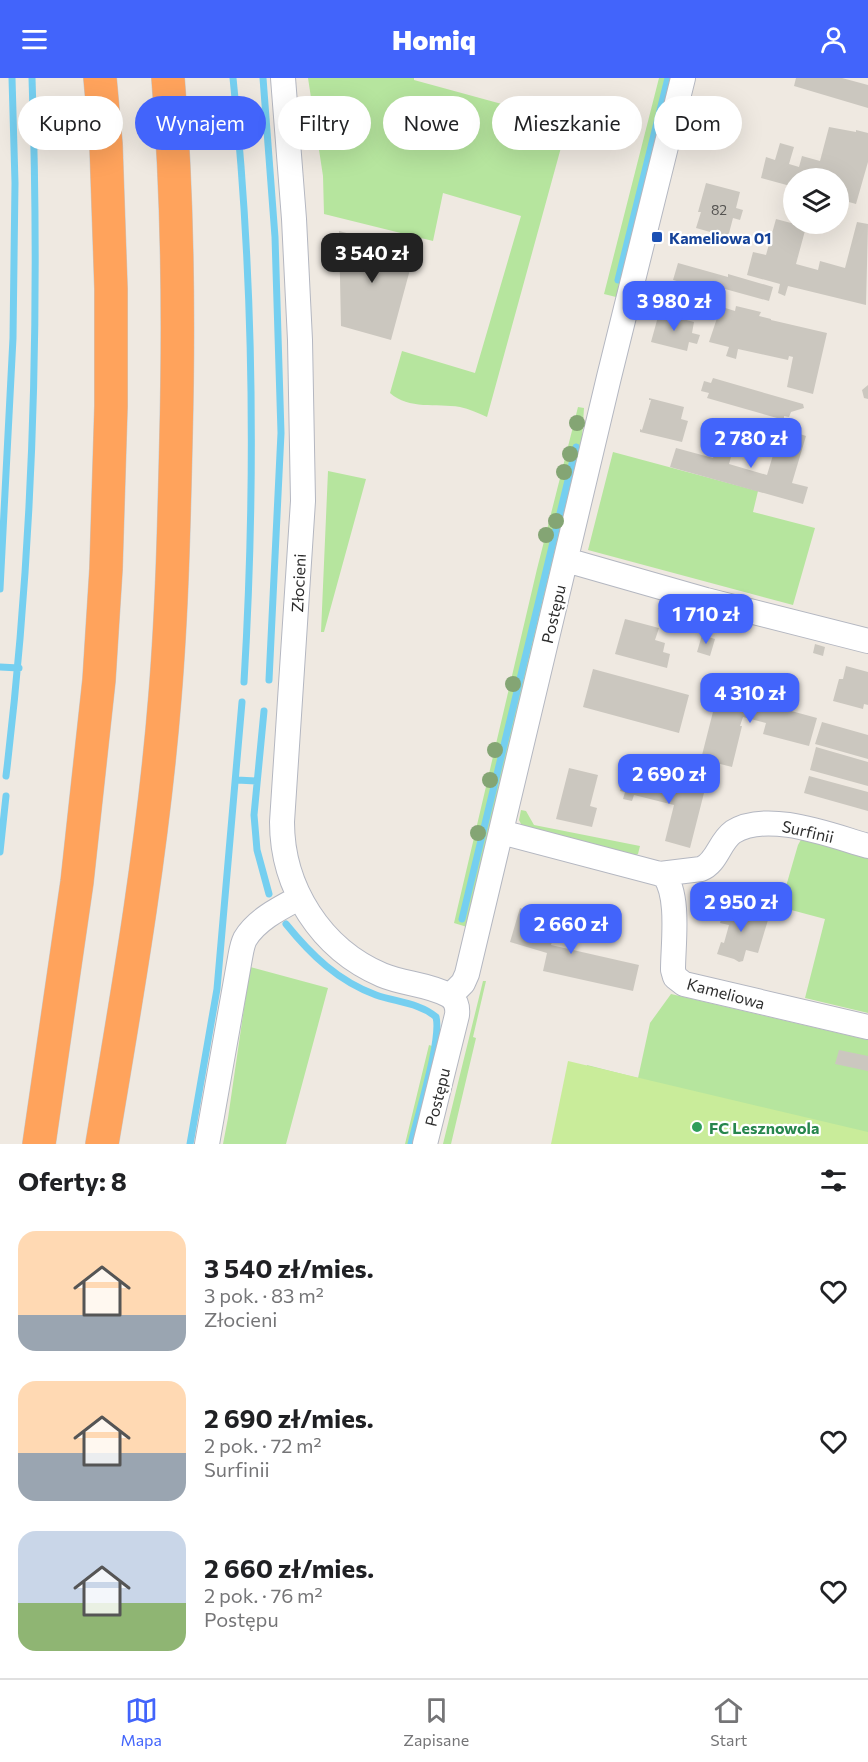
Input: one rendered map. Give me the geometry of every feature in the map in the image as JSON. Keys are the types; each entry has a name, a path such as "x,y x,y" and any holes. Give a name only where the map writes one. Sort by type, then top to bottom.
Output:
{"highway":[{"path":"39,1144 77,882 99,680 106,569 111,406 111,289 106,144 100,78"},
{"path":"102,1144 149,844 167,674 174,554 179,320 176,211 168,78"}],"street":[{"name":"Złocieni","path":"283,78 294,219 300,339 303,501 282,837 289,871 299,898 321,930 342,951 387,977 437,990 450,996"},
{"name":"Postępu","path":"425,1144 457,1015 457,1005 450,996 463,984 467,974 683,78"},
{"path":"566,560 706,600 868,640"},
{"name":"Surfinii","path":"660,874 707,867 724,840 733,832 744,826 760,823 789,825 868,846"},
{"path":"501,832 660,874"},
{"name":"Kameliowa","path":"660,874 667,879 673,900 673,970 675,977 684,984 868,1027"},
{"path":"207,1144 245,940 258,924 277,909 299,898"}],"green space":[{"path":"308,78 414,78 414,80 473,96 383,96 383,150 480,150 480,98 492,101 492,150 560,150 487,417 460,407 414,404 390,393 402,351 475,373 521,216 443,193 433,241 324,214 323,176 319,150 371,150 371,96 311,96"},
{"path":"659,78 671,78 666,96 654,96"},
{"path":"654,98 654,146 616,297 604,294"},
{"path":"578,407 584,408 582,439 467,927 454,923 537,569"},
{"path":"613,452 758,491 753,512 815,528 793,605 588,550"},
{"path":"328,471 366,479 324,632 321,632"},
{"path":"521,810 526,811 534,825 640,846 638,854 631,858 523,828 519,820"},
{"path":"803,836 868,853 868,1013 805,998 825,919 780,907 798,845"},
{"path":"250,967 328,988 286,1144 223,1144"},
{"path":"483,981 486,981 473,1037 476,1038 451,1144 443,1144"},
{"path":"671,994 868,1040 868,1144 569,1144 587,1065 638,1078 650,1023"},
{"path":"429,1045 438,1048 415,1144 405,1144"},
{"path":"568,1061 868,1132 868,1144 551,1144"}],"building":[{"path":"796,78 842,78 868,85 868,108 794,86"},
{"path":"829,127 868,133 868,162 856,204 849,202 849,168 783,168 783,184 761,178 766,157 775,160 780,143 794,147 789,164 799,167 802,156 820,161"},
{"path":"706,183 740,192 736,208 743,210 740,220 733,218 728,237 696,228"},
{"path":"776,219 783,221 783,234 804,234 796,264 818,270 820,261 845,268 857,222 868,224 866,305 788,286 785,296 778,293 780,284 747,275 753,252 766,255"},
{"path":"339,231 415,251 391,340 341,326"},
{"path":"678,263 773,287 769,301 725,289 724,294 673,280"},
{"path":"719,306 735,311 736,306 761,312 759,316 771,320 827,333 813,394 787,387 793,357 789,356 788,360 738,349 736,359 726,356 729,347 709,342"},
{"path":"659,313 694,322 692,333 700,335 697,344 689,342 687,351 651,342"},
{"path":"713,378 803,404 804,408 791,412 789,417 784,416 784,420 707,398 709,393 701,391 704,381 711,383"},
{"path":"868,385 868,399 864,398 862,390"},
{"path":"649,398 684,407 681,419 688,421 682,442 640,432 651,400"},
{"path":"791,431 806,436 792,483 808,487 803,504 670,467 676,448 713,458 717,446 724,448 726,441 735,443 729,464 767,475 777,442 784,444 787,433"},
{"path":"625,619 659,628 655,640 665,643 663,652 670,654 667,668 615,654"},
{"path":"702,635 715,639 710,656 697,652"},
{"path":"815,644 825,647 823,656 813,653"},
{"path":"846,666 868,672 868,705 864,704 863,709 833,701 839,679 843,679"},
{"path":"593,669 689,695 679,733 583,707"},
{"path":"726,683 750,689 747,699 817,718 809,746 763,734 766,723 743,717 732,767 701,759 716,700 720,701"},
{"path":"822,722 868,735 868,759 815,744"},
{"path":"816,747 868,762 868,786 810,770"},
{"path":"569,768 598,775 590,806 597,808 592,827 556,819"},
{"path":"625,772 704,793 690,848 665,841 674,805 634,795 632,801 623,799 625,792 620,791"},
{"path":"809,776 868,792 868,811 804,793"},
{"path":"726,902 746,908 745,913 768,920 758,953 746,950 743,961 739,962 717,954 721,942 724,943 729,925 720,923"},
{"path":"520,908 550,917 548,925 556,928 551,945 639,965 633,991 543,971 547,953 510,942"},
{"path":"839,1050 868,1056 868,1071 835,1064"}],"waterway":[{"path":"0,589 13,338 15,183 12,78"},
{"path":"6,776 29,515 35,341 32,78"},
{"path":"233,78 245,229 251,380 250,531 244,682"},
{"path":"263,78 275,237 281,433 269,680"},
{"path":"618,280 668,78"},
{"path":"462,919 576,447"},
{"path":"0,667 19,668"},
{"path":"190,1144 217,989 242,702"},
{"path":"264,711 254,815 257,850 269,894"},
{"path":"237,780 257,781"},
{"path":"0,852 6,796"},
{"path":"286,924 305,946 337,975 376,995 408,1003 436,1017 437,1028 432,1060 411,1144"}],"place":[{"name":"Kameliowa 01","path":"657,237"},
{"name":"FC Lesznowola","path":"697,1127"}]}
